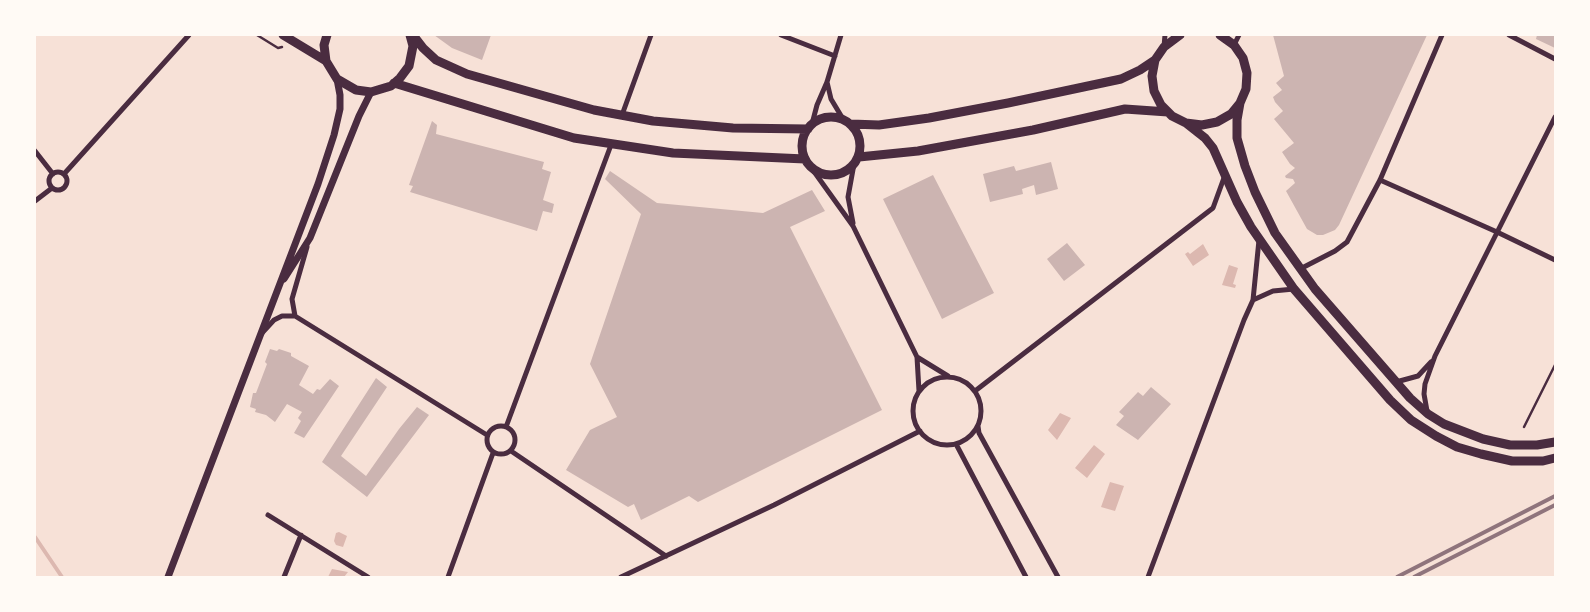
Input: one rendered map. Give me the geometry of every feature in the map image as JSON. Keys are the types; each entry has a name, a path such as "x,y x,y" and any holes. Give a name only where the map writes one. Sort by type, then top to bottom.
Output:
{"main road":[{"path":"283,35 326,61"},
{"path":"327,35 324,45 326,61 337,79 356,90 371,92 394,84 409,66 413,46 411,35"},
{"path":"411,35 436,60 468,74 594,110 653,120 733,128 810,127"},
{"path":"847,122 858,134 861,143 856,161 844,172 832,175 820,173 807,162 802,150 802,141 810,127 824,118 835,117 847,122 873,126 1008,103 1121,79 1155,60 1164,47 1180,35"},
{"path":"1220,35 1234,45 1243,58 1247,73 1246,89 1240,103 1237,120 1237,138 1244,166 1275,233 1300,269 1395,382 1428,414 1463,433 1510,445 1537,445 1555,442"},
{"path":"1155,60 1152,76 1154,91 1161,105 1172,116 1186,123 1205,138 1213,148 1237,202 1259,240 1294,289 1390,400 1412,420 1436,436 1465,449 1512,460 1543,461 1555,458"},
{"path":"394,84 563,135 611,145 673,153 807,162"},
{"path":"1186,123 1202,125 1217,122 1231,114 1240,103"},
{"path":"856,161 1033,130 1125,109 1168,112"}],"street":[{"path":"64,174 189,35"},
{"path":"622,115 651,35"},
{"path":"781,35 835,56"},
{"path":"810,127 819,98 827,82 841,35"},
{"path":"1164,47 1165,35"},
{"path":"1234,45 1239,35"},
{"path":"1300,269 1335,251 1347,242 1380,180 1442,35"},
{"path":"1509,35 1555,59"},
{"path":"168,577 274,294 318,184 334,135 340,109 337,79"},
{"path":"827,82 831,98 847,122"},
{"path":"295,316 292,299 310,238 358,116 371,92"},
{"path":"1428,414 1424,394 1425,384 1435,356 1555,116"},
{"path":"506,427 611,145"},
{"path":"35,151 53,174"},
{"path":"853,226 848,197 856,161"},
{"path":"807,162 853,226 917,357 919,391 914,404 913,416 917,427 924,436 935,443 956,444 966,439 978,426 981,415 980,402 975,391 961,380 949,377 917,357"},
{"path":"58,172 64,174 67,180 66,186 58,190 52,188 49,180 53,174 58,172"},
{"path":"975,391 1213,208 1225,175"},
{"path":"1380,180 1555,260"},
{"path":"35,201 52,188"},
{"path":"274,294 310,238"},
{"path":"1148,577 1253,300 1259,240"},
{"path":"1253,300 1273,292 1294,289"},
{"path":"259,336 274,320 282,316 295,316 487,435"},
{"path":"1395,382 1418,376 1435,356"},
{"path":"919,391 937,378 949,377"},
{"path":"978,426 980,433 1058,577"},
{"path":"506,427 515,437 514,447 511,451 502,454 493,452 487,443 487,435 493,428 506,427"},
{"path":"621,577 774,505 920,431"},
{"path":"956,444 1026,577"},
{"path":"511,451 666,556"},
{"path":"448,577 493,452"},
{"path":"268,515 368,577"},
{"path":"284,577 301,535"}],"lane":[{"path":"1524,427 1555,365"}],"shaded area":[{"path":"1203,244 1209,255 1193,266 1185,254 1188,252 1190,254"},
{"path":"1229,265 1238,268 1233,284 1236,285 1235,288 1222,285"},
{"path":"1060,413 1071,418 1057,440 1048,430"},
{"path":"1094,445 1105,454 1087,478 1075,468"},
{"path":"1110,482 1124,486 1115,511 1101,507"},
{"path":"339,532 347,536 343,547 336,545 334,541 336,533"},
{"path":"332,569 348,572 344,577 328,577"}],"building":[{"path":"434,35 491,35 482,60 452,48"},
{"path":"1273,35 1427,35 1339,225 1335,230 1323,235 1317,235 1307,229 1286,191 1295,183 1293,179 1286,178 1285,176 1295,168 1282,152 1294,143 1274,119 1283,111 1273,97 1282,90 1276,83 1284,76"},
{"path":"1537,35 1555,35 1555,48 1536,39"},
{"path":"432,121 437,125 436,134 544,162 542,169 551,172 543,200 554,204 552,213 543,211 537,231 410,192 413,186 409,185"},
{"path":"1051,162 1058,189 1036,195 1034,185 1022,189 1023,194 990,202 983,174 1014,166 1016,171"},
{"path":"610,171 657,203 763,213 812,190 825,211 790,227 882,410 698,502 689,496 641,520 634,504 628,507 566,470 590,430 617,417 590,364 641,214 605,179"},
{"path":"933,175 994,293 942,319 883,199"},
{"path":"1067,243 1085,265 1064,281 1047,259"},
{"path":"270,349 277,351 279,349 291,353 291,356 309,366 299,385 313,394 317,389 320,390 330,379 339,386 304,438 294,433 301,421 298,418 302,412 287,404 275,422 266,415 255,412 256,409 250,407 253,393 256,393 267,364 265,362"},
{"path":"376,378 387,387 341,456 366,476 417,407 429,415 367,497 322,462"},
{"path":"1151,387 1171,404 1138,440 1116,425 1124,416 1119,412 1138,392 1143,396"}],"waterway":[{"path":"35,537 62,577"}],"railway":[{"path":"1397,577 1555,496"},
{"path":"1414,577 1555,505"}]}
